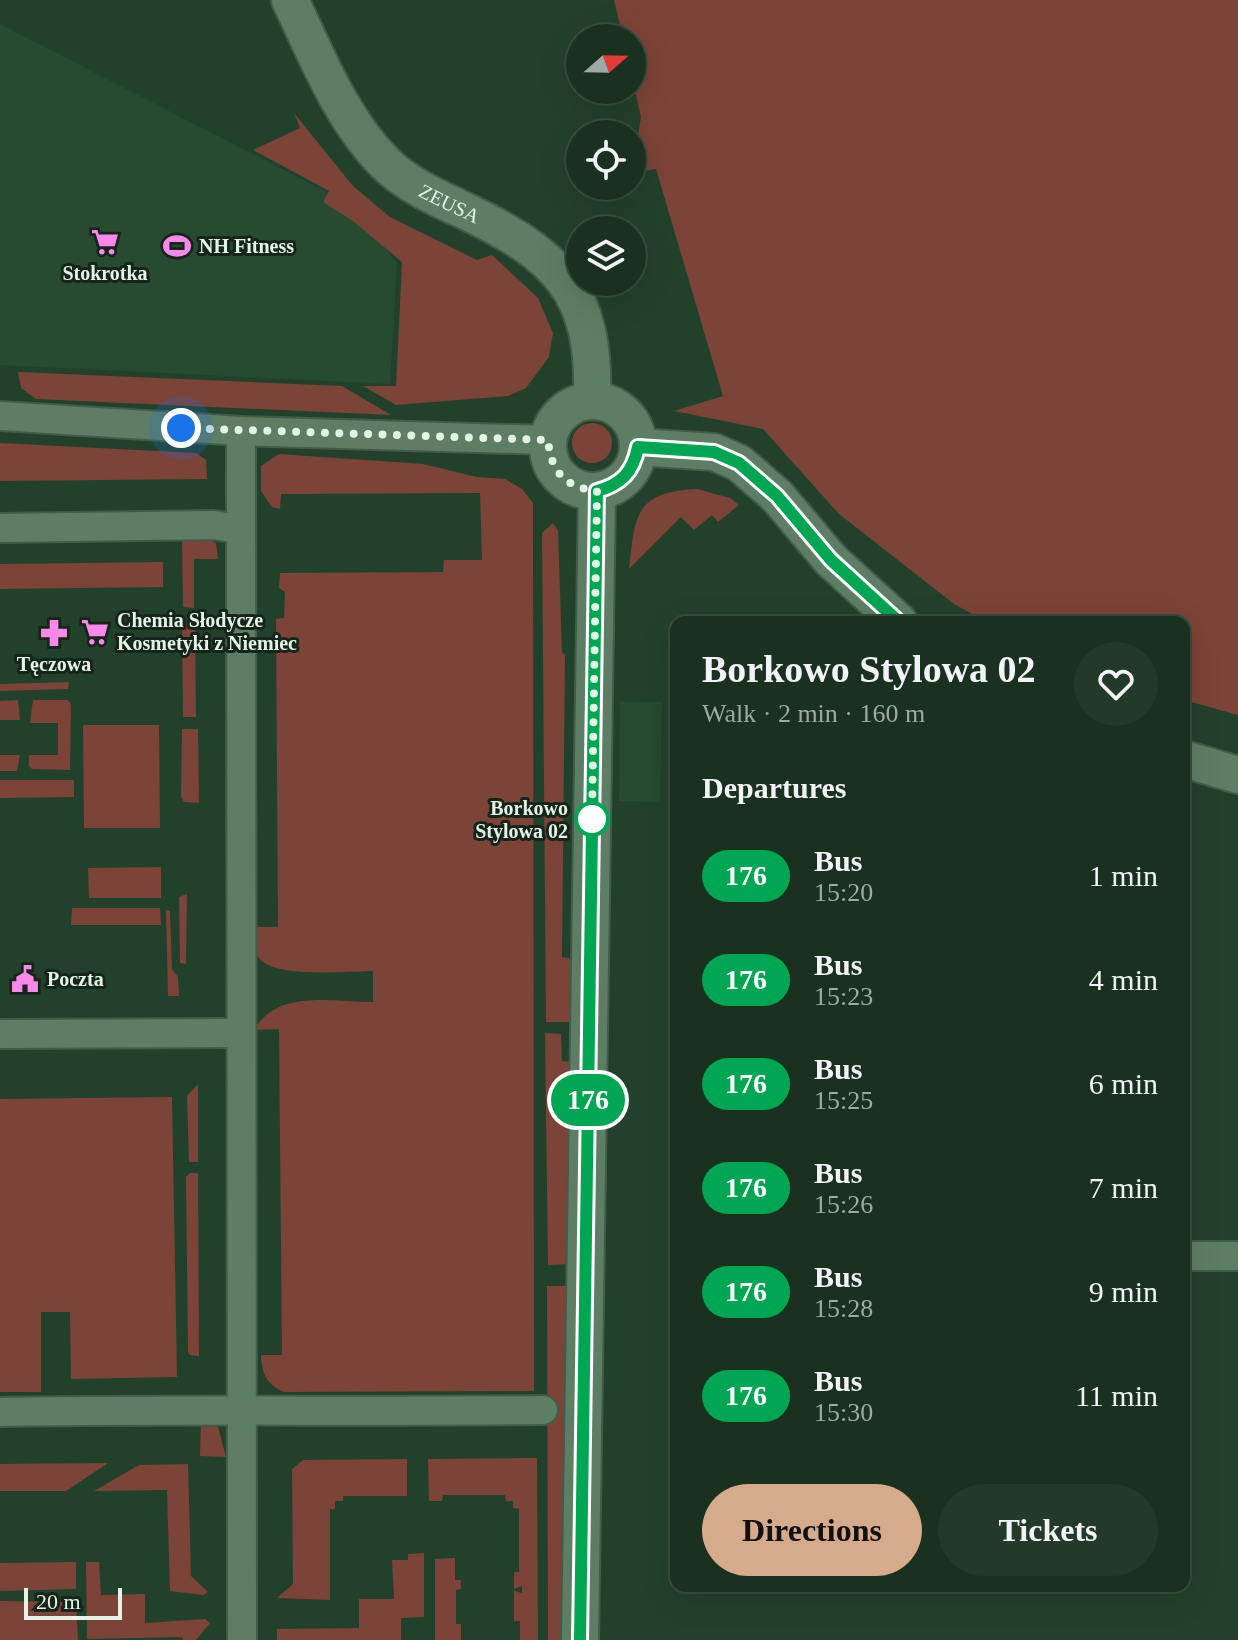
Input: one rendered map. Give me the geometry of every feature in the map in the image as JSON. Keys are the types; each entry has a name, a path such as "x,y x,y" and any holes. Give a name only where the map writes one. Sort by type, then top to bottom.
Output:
{"street":[{"name":"ZEUSA","path":"290,0 354,126 386,165 428,193 496,226 550,260 579,303 591,347 592,400"},
{"path":"592,400 610,404 625,414 635,429 638,447 635,463 626,476 597,491 577,488 560,477 550,460 548,440 562,412 576,403 592,400"},
{"path":"0,416 241,431 548,440"},
{"path":"241,431 238,529 242,1640"},
{"path":"638,447 714,452 739,463 777,496 831,560 892,616"},
{"path":"580,1640 597,491"},
{"path":"0,528 214,525 238,529"},
{"path":"1190,761 1238,775"},
{"path":"0,1034 240,1033"},
{"path":"1190,1256 1238,1256"},
{"path":"0,1412 242,1408 287,1412 543,1410"}],"shaded area":[{"path":"614,0 1238,0 1238,715 1190,702 1190,616 976,616 954,604 839,514 763,429 674,411 723,396 656,169 646,171 646,120 641,120 638,104 646,104 646,24 620,24"},
{"path":"0,24 352,205 397,263 390,384 0,365"},
{"path":"294,113 353,186 390,217 477,260 492,255 538,298 553,333 549,357 526,388 508,396 396,405 363,386 396,386 402,262 353,221 323,202 329,191 253,150 300,128"},
{"path":"18,372 342,386 391,415 36,399 21,388"},
{"path":"592,423 606,429 612,443 606,457 592,463 578,457 572,443 578,429"},
{"path":"0,443 196,453 206,460 207,479 0,481"},
{"path":"279,454 423,464 477,477 505,479 522,489 533,503 534,1391 284,1392 269,1382 262,1368 261,1355 282,1355 279,1029 254,1030 264,1017 291,1003 323,1000 373,1002 373,971 280,969 267,965 259,958 252,939 252,927 278,927 276,619 284,618 285,592 279,588 280,573 443,572 444,560 482,560 480,493 281,494 280,509 272,507 261,491 261,466"},
{"path":"697,489 730,498 739,505 718,522 712,515 694,530 681,517 629,569 633,535 642,510 661,495"},
{"path":"553,523 558,531 562,652 565,655 562,957 569,958 576,976 577,1022 546,1022 542,533"},
{"path":"182,538 206,538 216,543 218,559 194,559 194,608 183,607"},
{"path":"163,562 163,587 0,589 0,564"},
{"path":"182,624 195,624 196,717 183,717"},
{"path":"69,682 68,689 0,691 0,684"},
{"path":"18,700 20,720 0,720 0,701"},
{"path":"33,700 68,700 71,704 70,770 32,769 29,766 29,755 58,755 58,723 30,723"},
{"path":"620,702 662,702 660,802 619,801"},
{"path":"83,725 159,725 160,828 84,828"},
{"path":"182,729 198,729 199,803 184,802 181,797"},
{"path":"0,755 20,755 17,771 0,771"},
{"path":"0,780 74,780 74,797 0,798"},
{"path":"161,867 161,898 89,898 88,868"},
{"path":"187,894 186,964 180,963 179,897"},
{"path":"72,908 160,908 161,925 71,925"},
{"path":"166,910 170,911 172,969 178,977 179,996 168,996"},
{"path":"545,1033 561,1034 562,1061 574,1062 572,1264 548,1265"},
{"path":"198,1084 198,1162 189,1162 187,1096"},
{"path":"172,1097 177,1377 71,1379 70,1312 41,1312 41,1392 0,1392 0,1099"},
{"path":"190,1173 198,1173 199,1356 188,1352 186,1177"},
{"path":"547,1286 571,1286 566,1640 548,1640"},
{"path":"201,1421 218,1427 226,1457 200,1456"},
{"path":"537,1458 538,1640 520,1640 520,1621 514,1621 514,1591 522,1593 522,1586 514,1589 514,1572 519,1572 519,1509 513,1508 513,1501 506,1501 505,1495 443,1495 442,1501 429,1501 428,1459"},
{"path":"407,1459 407,1496 343,1496 343,1501 335,1501 335,1509 330,1509 330,1600 277,1598 293,1584 292,1469 303,1460"},
{"path":"108,1463 66,1491 0,1491 0,1464"},
{"path":"188,1464 191,1576 208,1592 203,1595 170,1591 167,1490 94,1491 139,1465"},
{"path":"424,1553 424,1617 401,1618 401,1640 277,1640 277,1629 359,1628 359,1599 394,1599 392,1560 408,1560 408,1554"},
{"path":"455,1558 455,1580 461,1580 461,1589 456,1590 456,1624 461,1624 461,1640 435,1640 435,1559"},
{"path":"76,1562 76,1589 0,1591 0,1563"},
{"path":"86,1562 99,1562 101,1595 145,1594 145,1623 205,1619 210,1623 196,1640 183,1640 182,1637 87,1639"},
{"path":"0,1601 76,1602 78,1640 0,1640"}],"bus line":[{"name":"176","path":"580,1640 597,491 613,486 626,476 635,463 638,447 714,452 739,463 777,496 831,560 890,616"}],"place":[{"name":"Stokrotka","path":"105,242"},
{"name":"NH Fitness","path":"177,246"},
{"name":"Chemia Słodycze Kosmetyki z Niemiec","path":"95,632"},
{"name":"Tęczowa","path":"54,633"},
{"name":"Borkowo Stylowa 02","path":"592,819"},
{"name":"Poczta","path":"25,979"}],"route":[{"path":"181,428 548,440 550,460 560,477 577,488 597,491 592,819"}]}
